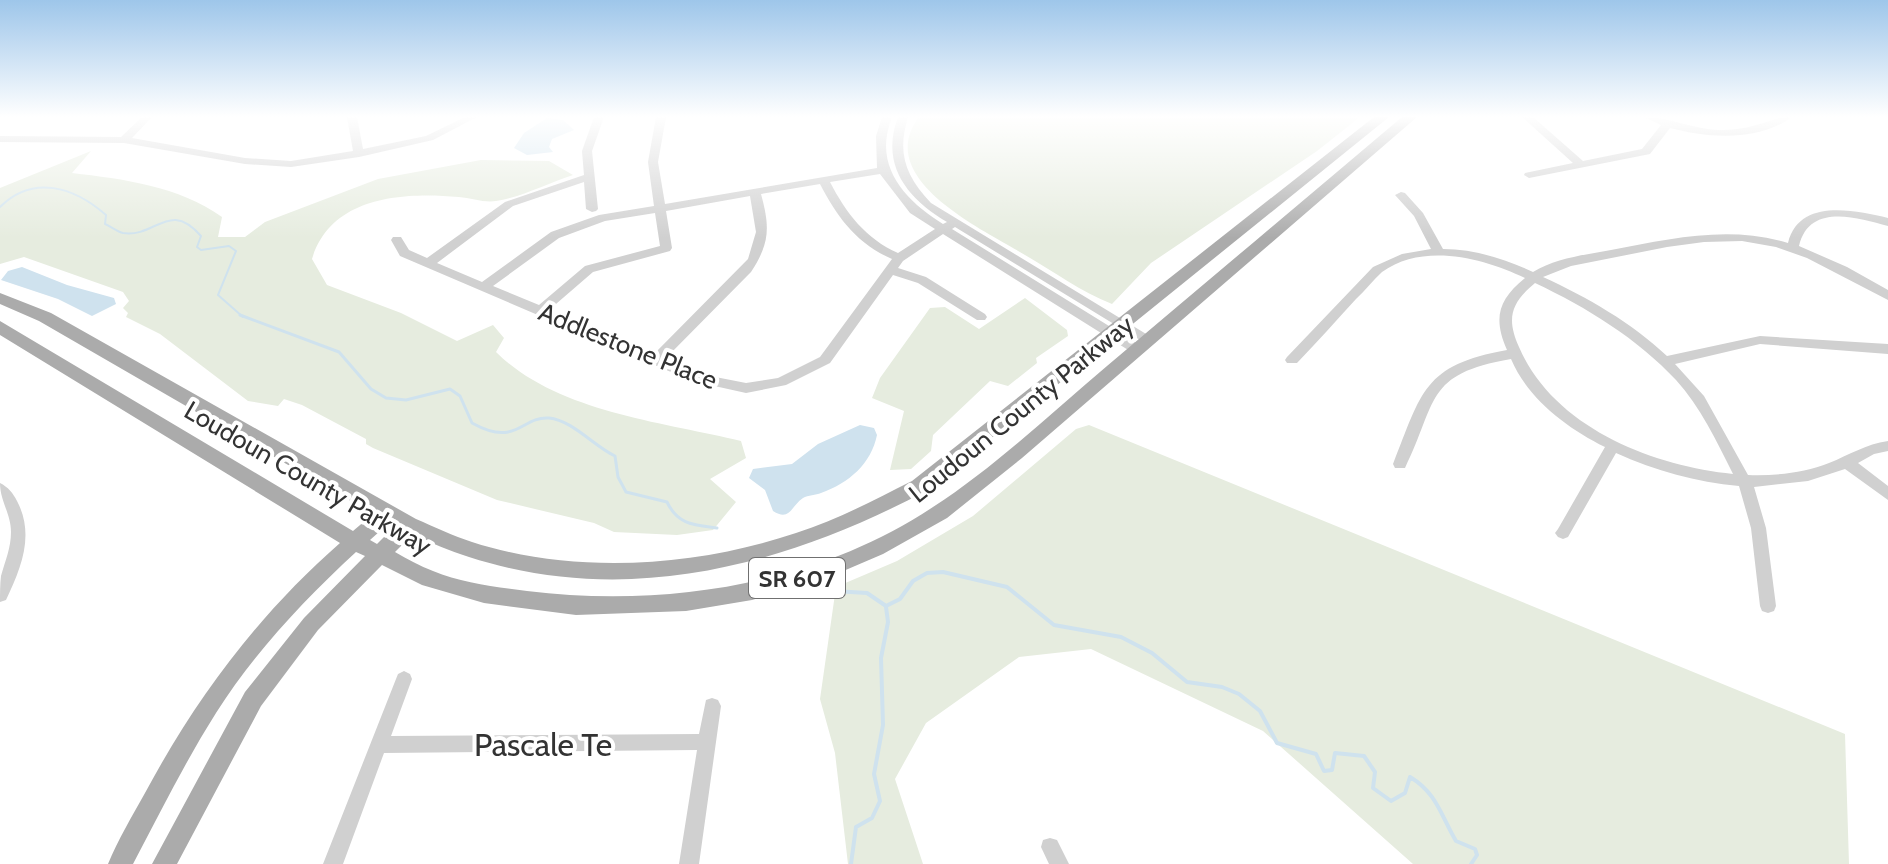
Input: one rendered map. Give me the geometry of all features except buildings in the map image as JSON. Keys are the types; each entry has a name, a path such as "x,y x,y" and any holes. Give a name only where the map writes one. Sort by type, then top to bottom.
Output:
{"main road":[{"name":"Loudoun County Parkway","path":"0,298 45,317 409,525 449,543 496,558 592,570 687,566 788,545 875,511 919,486 1331,157"},
{"name":"Loudoun County Parkway","path":"0,327 353,541 429,579 471,591 576,606 686,602 789,581 876,548 940,513 1144,345 1363,157"},
{"path":"120,864 191,734 232,672 285,609 353,541 388,513"},
{"path":"164,864 253,699 311,624 409,525"}],"street":[{"path":"226,157 260,163 306,163 339,157"},
{"path":"587,157 592,209"},
{"path":"540,311 589,269 666,248 654,157"},
{"path":"882,157 883,170 901,199 1144,345"},
{"path":"900,157 905,177 918,196 947,226"},
{"path":"1572,157 1581,165"},
{"path":"1529,175 1619,157"},
{"path":"483,287 538,245 573,227 661,207 883,170"},
{"path":"429,263 509,204 588,177"},
{"path":"823,179 840,213 865,241 877,250 899,258"},
{"path":"656,360 747,269 759,253 764,232 755,192"},
{"path":"1401,195 1419,215 1439,253"},
{"path":"1793,248 1794,232 1804,221 1821,216 1841,214 1888,222"},
{"name":"Addlestone Place","path":"397,240 404,253 656,360 725,386 764,386 798,376 836,350 899,258 947,226"},
{"path":"1888,296 1793,248 1760,240 1698,238 1563,263 1533,278 1512,297 1505,312 1513,354 1542,395 1564,414 1613,446 1677,468 1742,481 1798,475 1847,462 1856,453 1888,446"},
{"path":"1292,360 1377,270 1393,260 1439,253 1462,254 1495,262 1533,278 1618,324 1667,361 1698,398 1742,481 1756,516 1768,606"},
{"path":"891,270 922,280 981,317"},
{"path":"1667,361 1760,340 1888,349"},
{"path":"1400,464 1429,393 1442,376 1455,366 1477,359 1513,354"},
{"path":"1563,533 1613,446"},
{"path":"1847,462 1888,494"},
{"path":"0,489 11,502 19,529 15,561 0,595"},
{"path":"333,864 404,679"},
{"path":"689,864 712,706"},
{"name":"Pascale Te","path":"379,745 706,742"}],"shaded area":[{"path":"75,157 86,157 72,173 131,181 188,198 222,217 218,237 245,237 265,222 378,179 481,160 549,161 573,175 496,201 415,196 372,202 352,210 335,222 321,238 312,259 327,285 401,313 457,341 493,325 504,338 496,352 548,389 611,412 741,441 746,458 710,479 736,502 713,530 677,535 614,532 594,523 497,500 373,448 366,444 366,439 302,405 284,399 278,406 248,401 160,334 126,317 128,313 123,308 129,301 123,292 24,257 0,264 0,188"},
{"path":"910,157 1308,157 1151,263 1112,304 961,217 921,181"},
{"path":"1025,298 1067,330 1068,336 1036,358 1037,363 1008,386 990,381 933,435 931,451 911,469 890,470 904,411 872,398 880,378 930,308 945,307 979,329"},
{"path":"1089,425 1845,734 1849,864 1413,864 1263,731 1091,649 1019,657 926,723 895,779 923,864 848,864 835,753 820,699 836,587 897,561 973,516 1076,429"}],"water":[{"path":"22,267 67,285 114,298 116,304 92,316 58,299 1,280 8,271"},
{"path":"860,425 874,428 877,435 864,463 841,484 803,498 787,514 773,511 765,490 749,478 753,469 792,464 818,444"}],"waterway":[{"path":"0,207 26,190 53,188 67,191 94,205 106,215 105,224 123,233 135,233 171,220 190,225 201,236 197,247 201,250 229,246 236,251 218,295 241,315"},
{"path":"241,315 339,352 371,389 386,398 406,400 450,389 460,396 472,423 499,432 509,432 539,419 558,420 615,456 618,477 626,492 667,502 682,520 717,528"},
{"path":"834,591 867,593 886,606 900,599 913,581 927,573 943,572 1007,587 1054,625 1121,637 1152,653 1187,682 1222,687 1239,694 1260,711 1277,743 1316,754 1324,771 1332,770 1335,753 1364,756 1375,772 1373,788 1391,801 1405,793 1410,777 1426,790 1438,806 1456,841 1475,849 1477,855 1471,864"},
{"path":"851,864 856,827 872,818 880,801 874,774 883,725 881,658 888,622 886,607"}]}
